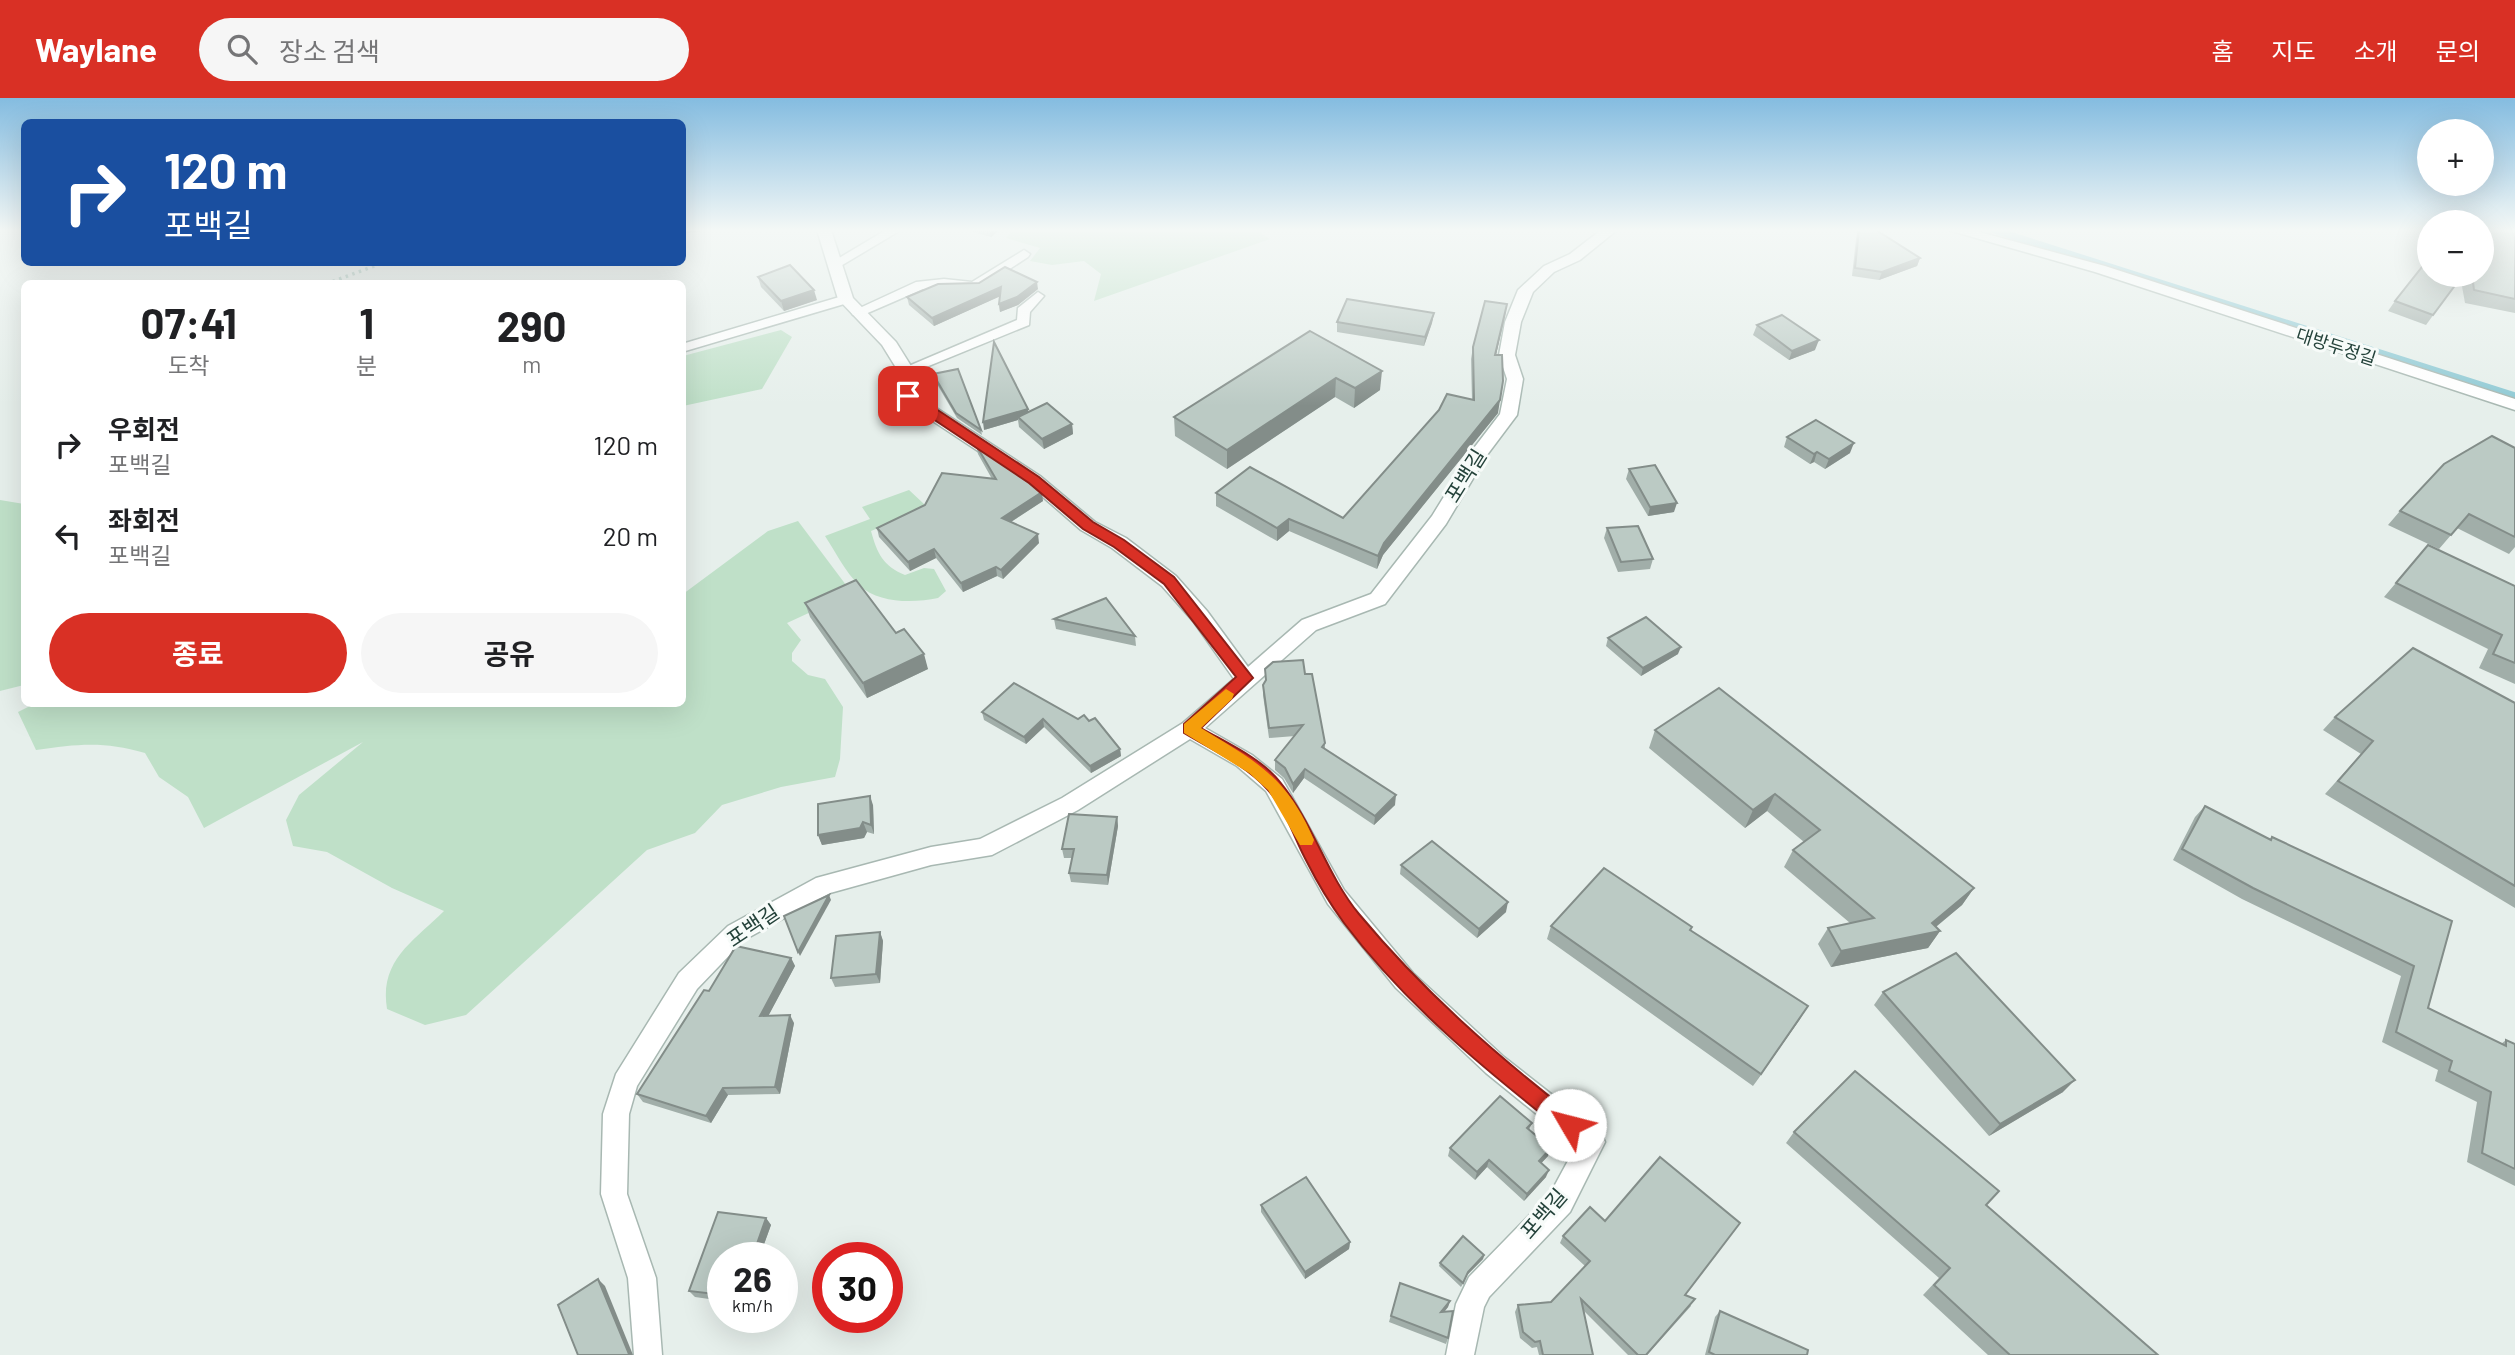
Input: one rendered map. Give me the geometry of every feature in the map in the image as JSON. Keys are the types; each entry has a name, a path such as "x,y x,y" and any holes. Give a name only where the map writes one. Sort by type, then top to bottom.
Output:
{"street":[{"path":"845,289 852,306 876,327 904,371 908,396 1034,480 1088,526 1119,543 1169,581 1200,616 1245,678"},
{"name":"포백길","path":"648,1355 642,1278 614,1194 616,1114 625,1082 688,981 736,933 776,908 824,885 856,875 896,868 931,856 984,848 1070,804 1190,729 1245,678 1309,625 1378,599 1439,520 1480,452 1507,415 1515,379 1507,355 1513,322 1527,289"},
{"name":"대방두정길","path":"2157,289 2515,405"},
{"name":"포백길","path":"1190,729 1255,768 1274,785 1298,821 1314,860 1351,917 1429,1006 1490,1062 1592,1142 1560,1203 1479,1287 1470,1304 1460,1355"}],"lane":[{"path":"686,347 852,306 909,289"},
{"path":"904,371 1024,322 1023,311 1038,296"}],"green space":[{"path":"1097,289 1129,289 1094,301"},
{"path":"781,330 792,337 762,389 686,405 686,355"},
{"path":"909,490 924,504 922,510 871,531 882,558 897,571 905,575 924,568 934,569 946,591 938,598 897,601 876,596 859,585 825,536 870,519 862,507"},
{"path":"0,500 21,504 21,686 0,691"},
{"path":"798,521 852,593 787,623 801,640 792,653 792,661 808,675 825,679 843,707 840,759 835,777 781,787 722,805 695,833 647,850 466,1015 425,1025 387,1009 388,977 401,953 444,911 392,888 327,852 293,846 286,820 299,795 363,742 204,828 188,797 159,777 145,753 91,745 36,750 18,712 28,707 686,707 686,592 768,531"}],"building":[{"path":"769,289 814,290 781,301"},
{"path":"927,289 997,289 932,318 907,297"},
{"path":"1001,289 1028,289 1017,297 999,304"},
{"path":"2405,289 2453,289 2433,315 2395,301"},
{"path":"2474,289 2515,289 2515,299 2474,290"},
{"path":"1347,299 1434,313 1425,337 1337,322"},
{"path":"1485,301 1507,304 1495,355 1502,355 1503,381 1500,400 1384,543 1378,556 1289,519 1277,528 1216,493 1250,467 1343,518 1439,410 1447,394 1474,400 1473,347"},
{"path":"1782,315 1819,340 1792,351 1757,325"},
{"path":"1310,331 1382,371 1355,388 1336,378 1227,450 1174,417"},
{"path":"994,342 1028,409 983,422"},
{"path":"958,369 981,430 956,413 933,374"},
{"path":"1047,403 1072,424 1042,439 1018,417"},
{"path":"1816,420 1854,443 1829,459 1817,452 1814,454 1787,437"},
{"path":"2492,436 2515,448 2515,537 2469,514 2451,535 2400,511 2444,464"},
{"path":"976,445 1042,492 1002,518 1038,534 1001,570 996,567 961,583 934,549 908,562 877,528 925,505 942,473 996,479"},
{"path":"1655,465 1677,503 1650,507 1629,469"},
{"path":"1638,526 1653,559 1621,562 1607,528"},
{"path":"2428,545 2515,586 2515,663 2493,654 2502,635 2396,583"},
{"path":"856,580 896,633 904,629 924,654 863,683 805,603"},
{"path":"1106,598 1135,636 1054,619"},
{"path":"1646,617 1681,647 1643,668 1608,638"},
{"path":"2413,648 2515,703 2515,886 2338,781 2373,741 2335,717"},
{"path":"1303,660 1305,674 1312,674 1325,743 1322,747 1396,795 1375,816 1305,769 1293,784 1285,768 1275,760 1303,725 1269,728 1263,685 1266,680 1265,669 1273,662"},
{"path":"1014,683 1078,719 1084,715 1089,721 1095,718 1120,749 1090,766 1043,719 1024,737 982,712"},
{"path":"1719,688 1974,888 1932,923 1940,931 1841,951 1828,928 1874,918 1793,850 1820,830 1775,794 1753,810 1655,730"},
{"path":"870,796 871,825 863,822 860,828 818,835 818,804"},
{"path":"2205,806 2271,840 2272,837 2452,921 2428,1008 2506,1046 2506,1040 2515,1044 2515,1169 2482,1153 2491,1092 2449,1071 2452,1061 2396,1032 2414,966 2253,888 2182,849"},
{"path":"1069,814 1117,817 1107,875 1069,873 1074,849 1062,849"},
{"path":"1432,841 1508,902 1479,929 1401,865"},
{"path":"1604,868 1692,927 1690,930 1808,1006 1761,1074 1551,926"},
{"path":"829,895 798,952 784,916"},
{"path":"880,932 876,974 831,978 836,936"},
{"path":"736,946 791,958 760,1016 790,1015 775,1087 723,1088 706,1116 637,1094 704,990 709,991"},
{"path":"1956,953 2075,1080 2000,1124 1883,992"},
{"path":"1855,1071 1999,1191 1986,1205 2158,1355 2010,1355 1934,1285 1950,1268 1794,1132"},
{"path":"1500,1096 1532,1123 1527,1128 1551,1148 1539,1161 1549,1170 1527,1194 1489,1160 1477,1172 1450,1148"},
{"path":"1660,1157 1740,1223 1685,1295 1695,1299 1646,1355 1638,1355 1581,1299 1593,1355 1543,1355 1540,1341 1535,1342 1523,1332 1518,1305 1551,1302 1590,1261 1563,1236 1590,1207 1605,1221"},
{"path":"1306,1177 1350,1242 1305,1272 1261,1205"},
{"path":"718,1212 766,1218 758,1242 707,1242 707,1293 689,1291"},
{"path":"1463,1236 1484,1255 1468,1272 1463,1283 1440,1263"},
{"path":"598,1279 629,1355 578,1355 558,1305"},
{"path":"1400,1283 1450,1301 1441,1312 1453,1311 1448,1338 1391,1316"},
{"path":"1720,1311 1808,1350 1807,1355 1715,1355 1709,1352"}],"waterway":[{"path":"2178,289 2515,396"}],"slow traffic":[{"path":"1226,694 1190,729 1255,768 1274,785 1298,821 1306,840"}],"route":[{"path":"908,396 988,452 1034,480 1061,500 1088,526 1119,543 1169,581 1186,599 1245,678 1190,729 1255,768 1274,785 1298,821 1314,860 1351,917 1429,1006 1490,1062 1570,1125"}]}
